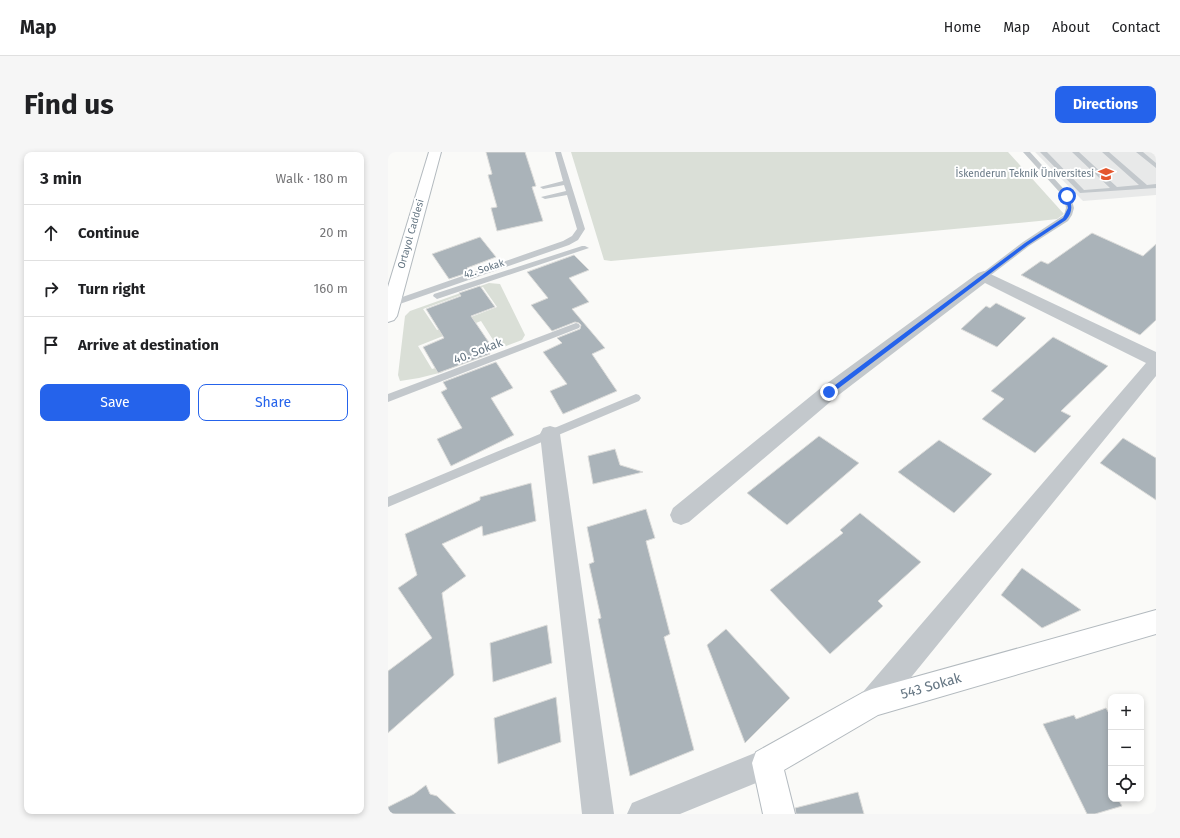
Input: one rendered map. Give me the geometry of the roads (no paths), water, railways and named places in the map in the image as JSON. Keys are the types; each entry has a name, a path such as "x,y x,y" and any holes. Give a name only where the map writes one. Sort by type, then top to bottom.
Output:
{"street":[{"name":"Ortayol Caddesi","path":"389,310 435,152"},
{"path":"681,515 829,392 984,276 1156,360"},
{"path":"872,703 1156,363"},
{"path":"550,434 598,814"},
{"name":"543 Sokak","path":"767,764 872,703 1156,622"},
{"path":"643,814 767,764 779,814"}],"lane":[{"path":"389,310 575,238 581,229 558,152"},
{"path":"984,276 1026,244 1065,219 1070,212 1070,202 1067,196 1026,152"},
{"path":"1043,152 1082,192 1156,186"},
{"path":"1075,152 1115,189"},
{"path":"1105,152 1144,186"},
{"path":"1138,152 1156,166"},
{"path":"543,187 567,182"},
{"path":"545,196 570,192"},
{"name":"42. Sokak","path":"389,310 585,248"},
{"name":"40. Sokak","path":"388,398 576,326"},
{"path":"388,502 636,398"}],"place":[{"name":"İskenderun Teknik Üniversitesi","path":"1106,174"}]}
